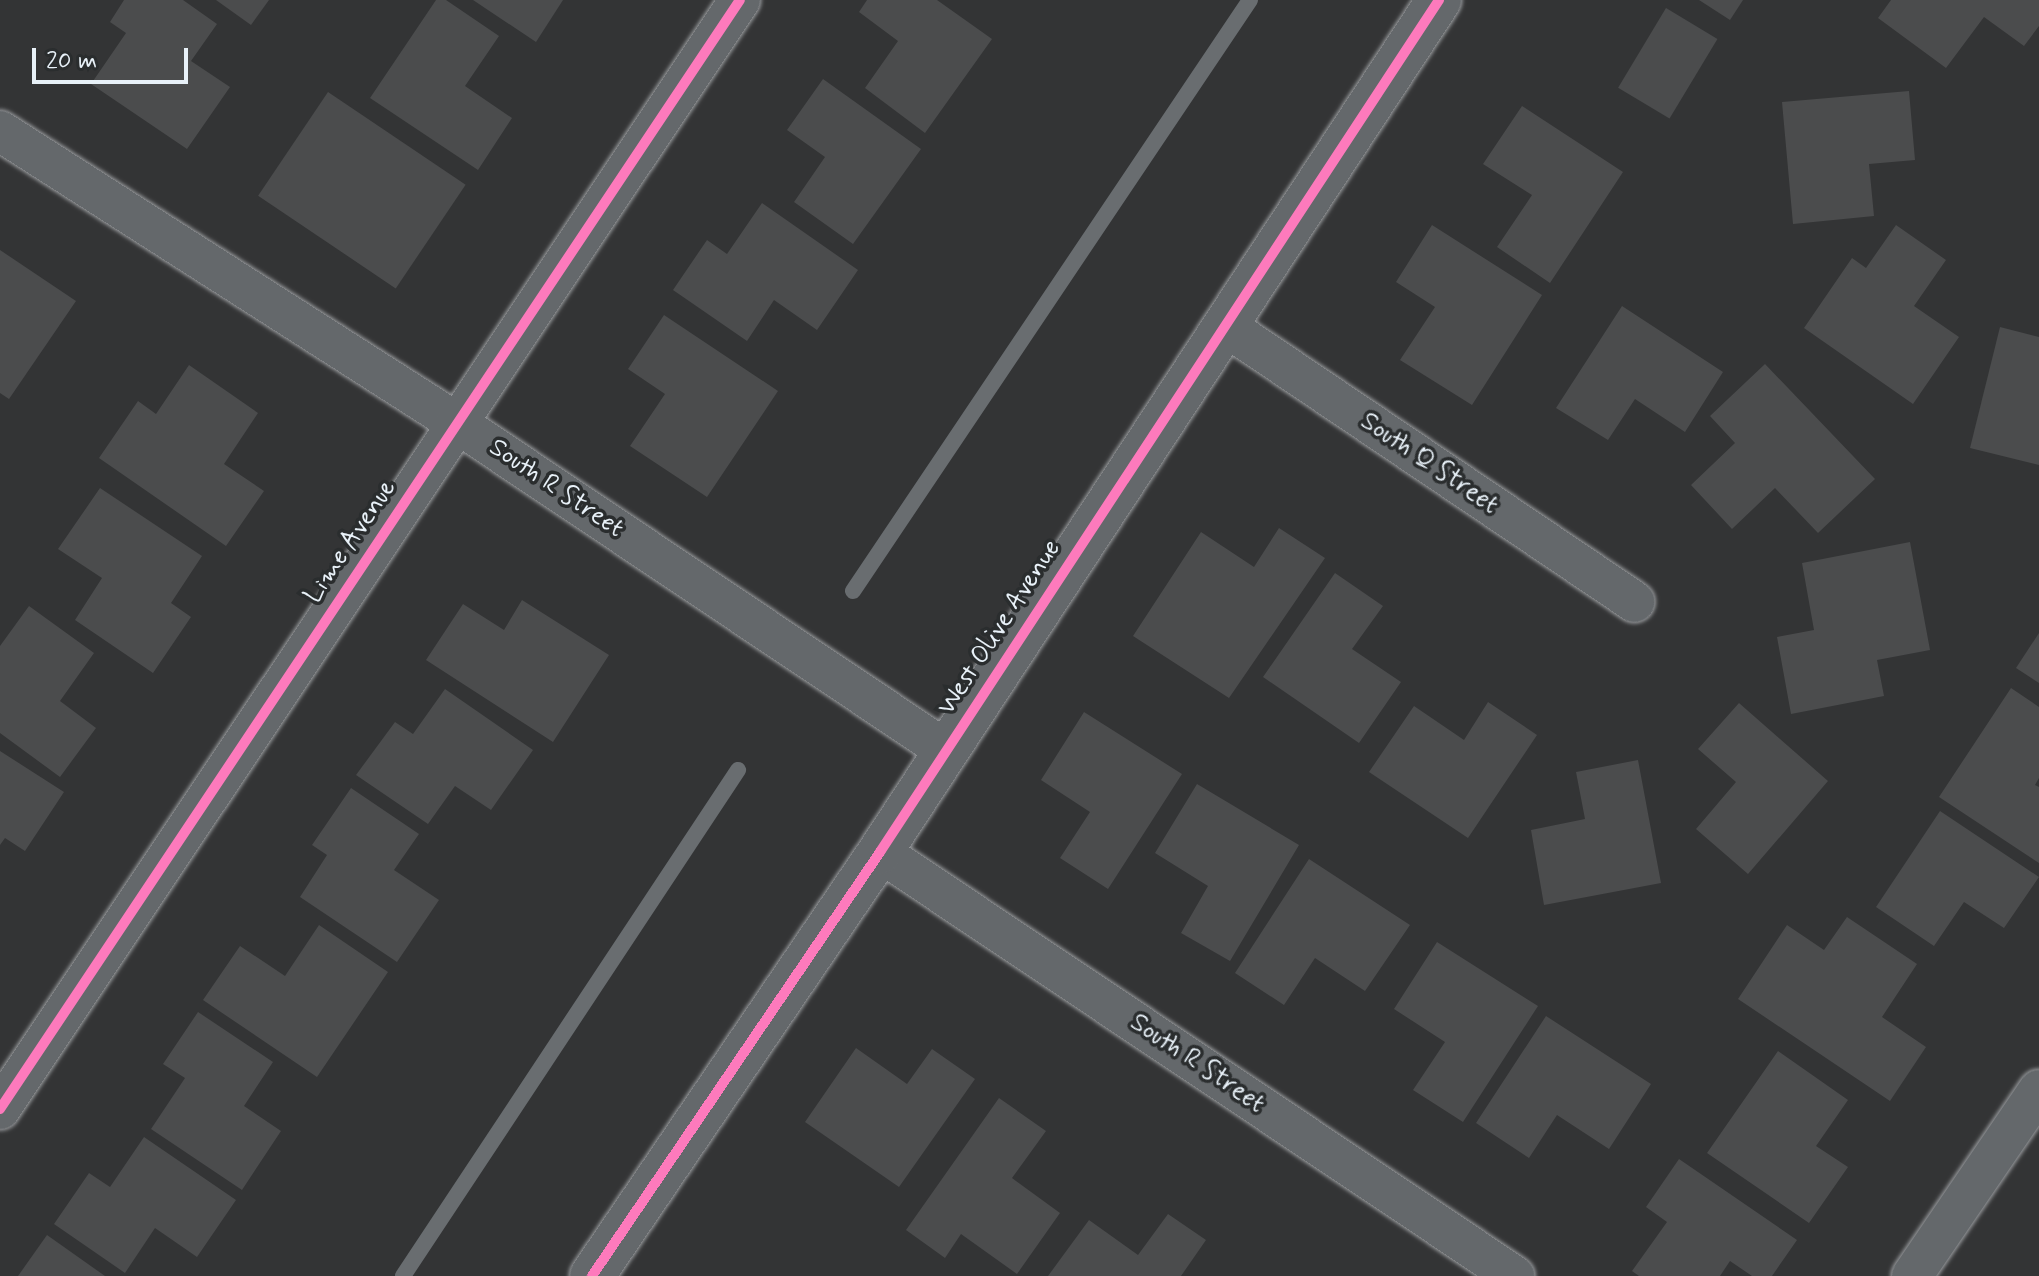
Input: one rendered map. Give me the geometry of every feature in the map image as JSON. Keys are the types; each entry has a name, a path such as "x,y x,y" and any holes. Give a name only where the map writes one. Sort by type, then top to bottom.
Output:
{"street":[{"name":"Lime Avenue","path":"0,1109 740,0"},
{"name":"West Olive Avenue","path":"592,1276 880,852 1439,0"},
{"name":"South R Street","path":"0,131 457,423 947,751"},
{"name":"South Q Street","path":"1224,325 1634,602"},
{"name":"South R Street","path":"880,852 1514,1276"},
{"path":"1912,1276 2039,1090"}],"building":[{"path":"124,0 183,0 217,24 191,61 230,87 187,149 91,84 126,33 110,22"},
{"path":"216,0 269,0 251,25"},
{"path":"436,0 446,0 499,36 465,86 512,118 478,170 370,98"},
{"path":"473,0 563,0 536,42"},
{"path":"867,0 937,0 992,39 925,133 865,88 898,41 859,12"},
{"path":"1699,0 1743,0 1730,20"},
{"path":"1891,0 2039,0 2039,26 2024,46 1984,17 1946,68 1878,18"},
{"path":"1666,8 1717,39 1670,119 1618,88"},
{"path":"823,79 921,149 853,244 794,202 825,157 787,130"},
{"path":"1909,91 1915,160 1869,164 1874,216 1793,224 1782,102"},
{"path":"328,92 466,185 396,288 258,196"},
{"path":"1522,106 1623,172 1550,283 1497,247 1532,195 1483,164"},
{"path":"762,203 858,270 817,330 774,300 747,341 673,290 707,240 727,254"},
{"path":"1432,225 1542,295 1472,405 1400,360 1435,307 1396,282"},
{"path":"1896,225 1946,260 1914,306 1959,337 1913,404 1804,328 1852,258 1866,268"},
{"path":"0,250 76,301 9,399 0,393"},
{"path":"1622,306 1723,372 1685,432 1635,399 1608,440 1556,408"},
{"path":"664,315 778,391 707,497 630,446 665,394 628,369"},
{"path":"2000,327 2039,337 2039,465 1970,448"},
{"path":"1765,364 1875,479 1818,533 1775,488 1732,529 1691,485 1735,443 1710,416"},
{"path":"189,365 258,413 224,464 264,491 226,546 99,458 138,401 156,414"},
{"path":"100,488 202,556 171,603 191,617 153,673 75,620 102,578 58,549"},
{"path":"1279,528 1325,558 1229,698 1133,636 1201,532 1254,567"},
{"path":"1910,542 1930,650 1877,660 1884,696 1791,714 1777,637 1814,630 1802,563"},
{"path":"1335,573 1383,606 1352,649 1401,682 1359,743 1263,677"},
{"path":"522,600 609,655 553,742 426,660 463,604 504,630"},
{"path":"29,606 94,653 60,701 96,728 60,777 0,733 0,646"},
{"path":"2039,633 2039,683 2016,668"},
{"path":"2011,688 2039,707 2039,778 2035,785 2039,787 2039,863 1939,797"},
{"path":"445,689 533,750 491,810 455,786 428,824 356,775 395,722 413,734"},
{"path":"1488,702 1537,735 1468,838 1369,772 1414,706 1464,740"},
{"path":"1739,703 1828,781 1748,874 1696,829 1736,782 1698,749"},
{"path":"1084,712 1182,774 1108,889 1060,858 1090,812 1041,780"},
{"path":"0,751 64,792 25,851 5,838 0,845"},
{"path":"1638,760 1661,883 1544,905 1531,830 1585,819 1576,772"},
{"path":"1197,784 1299,845 1230,961 1181,933 1208,886 1155,853"},
{"path":"351,788 419,834 394,870 439,900 397,962 300,897 327,855 312,845"},
{"path":"1940,811 2039,877 2004,928 1964,902 1934,946 1876,907"},
{"path":"1309,859 1410,925 1365,991 1315,958 1284,1005 1235,973"},
{"path":"1847,917 1917,964 1882,1017 1926,1047 1890,1101 1738,999 1787,925 1824,950"},
{"path":"319,925 388,972 317,1077 203,1000 240,946 285,976"},
{"path":"1437,942 1538,1006 1463,1122 1413,1090 1445,1042 1394,1009"},
{"path":"198,1012 273,1062 244,1106 281,1131 242,1190 151,1129 185,1078 163,1064"},
{"path":"1546,1016 1651,1084 1609,1149 1557,1115 1529,1158 1476,1123"},
{"path":"856,1048 907,1084 932,1049 975,1079 899,1187 805,1122"},
{"path":"1778,1051 1848,1100 1816,1146 1848,1167 1809,1223 1707,1153"},
{"path":"999,1098 1046,1131 1012,1178 1060,1213 1017,1274 961,1234 945,1258 906,1230"},
{"path":"144,1137 236,1200 197,1257 155,1228 125,1273 54,1224 89,1173 110,1187"},
{"path":"1679,1159 1797,1240 1772,1276 1752,1276 1730,1261 1720,1276 1639,1276 1632,1271 1667,1222 1646,1207"},
{"path":"1168,1214 1206,1240 1181,1276 1048,1276 1089,1220 1138,1255"},
{"path":"47,1235 105,1276 18,1276"}],"waterway":[{"path":"853,591 1250,0"},
{"path":"403,1276 738,770"}],"cycle path":[{"path":"0,1109 740,0"},
{"path":"592,1276 880,852 1439,0"}]}
